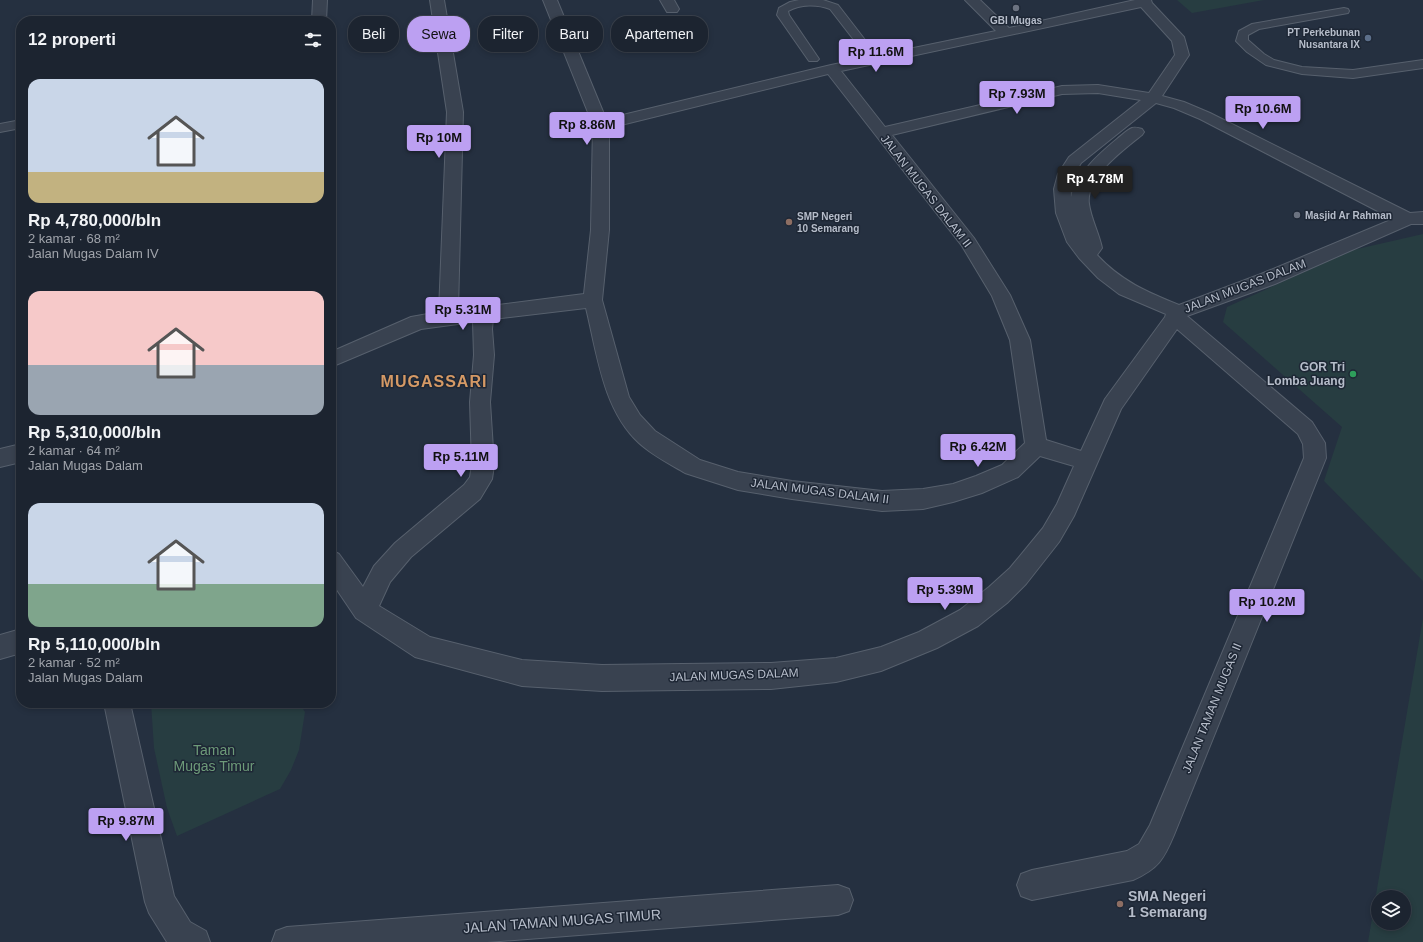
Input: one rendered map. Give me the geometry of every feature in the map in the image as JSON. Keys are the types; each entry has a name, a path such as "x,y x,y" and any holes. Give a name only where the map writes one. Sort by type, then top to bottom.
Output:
{"street":[{"path":"319,16 320,0"},
{"path":"437,0 455,112 448,317"},
{"path":"336,358 418,322 448,317 593,300 600,230 601,125 550,0"},
{"path":"972,0 1006,33"},
{"path":"601,125 831,69 1006,33 1144,1"},
{"name":"JALAN TAMAN MUGAS II","path":"1032,885 1132,865 1148,854 1160,835 1315,458 1314,443 1305,428 1176,314 1126,289 1104,274 1085,254 1073,238 1065,213 1062,189 1066,174 1075,160 1153,98 1182,55 1179,40 1144,1"},
{"name":"JALAN MUGAS DALAM II","path":"593,300 619,399 632,422 647,437 693,466 738,481 792,490 882,501 923,499 953,493 982,484 1010,471 1036,446 1020,340 1000,295 968,242 831,69"},
{"name":"JALAN MUGAS DALAM","path":"881,133 1062,90 1098,89 1153,98 1179,105 1205,116 1416,218"},
{"path":"1085,254 1093,248 1082,213 1080,195 1083,185 1092,171 1122,142 1136,132"},
{"name":"JALAN MUGAS DALAM","path":"336,567 365,610 424,648 522,673 602,678 771,676 836,670 881,659 928,640 969,618 998,595 1018,576 1051,535 1066,509 1112,405 1176,314 1268,279 1416,218"},
{"path":"365,610 382,574 403,550 472,492 481,479 483,465 480,402 484,356 482,329 484,313"},
{"path":"1036,446 1086,461"},
{"path":"0,458 16,454"},
{"path":"0,647 16,642"},
{"path":"118,708 160,902 179,933 195,942"},
{"name":"JALAN TAMAN MUGAS TIMUR","path":"286,942 838,900"}],"lane":[{"path":"813,59 783,15 783,10 787,7 816,1 830,4 834,7 875,60"},
{"path":"1344,10 1256,26 1243,33 1242,41 1250,51 1264,60 1284,67 1311,71 1353,74 1423,64"},
{"path":"0,128 16,125"}],"green space":[{"path":"1177,0 1264,0 1192,13"},
{"name":"GOR Tri Lomba Juang","path":"1423,234 1423,581 1324,481 1342,427 1223,322 1227,307 1353,250"},
{"path":"1423,618 1423,942 1368,942 1371,924 1371,930 1411,930 1411,890 1377,890"},
{"name":"Taman Mugas Timur","path":"151,708 302,708 305,712 299,750 291,770 280,789 177,836 167,808 154,748"}],"place":[{"name":"GBI Mugas","path":"1016,8"},
{"name":"PT Perkebunan Nusantara IX","path":"1368,38"},
{"name":"Masjid Ar Rahman","path":"1297,215"},
{"name":"SMP Negeri 10 Semarang","path":"789,222"},
{"name":"GOR Tri Lomba Juang","path":"1353,374"},
{"name":"SMA Negeri 1 Semarang","path":"1120,904"}],"district":[{"name":"MUGASSARI","path":"434,381"}]}
